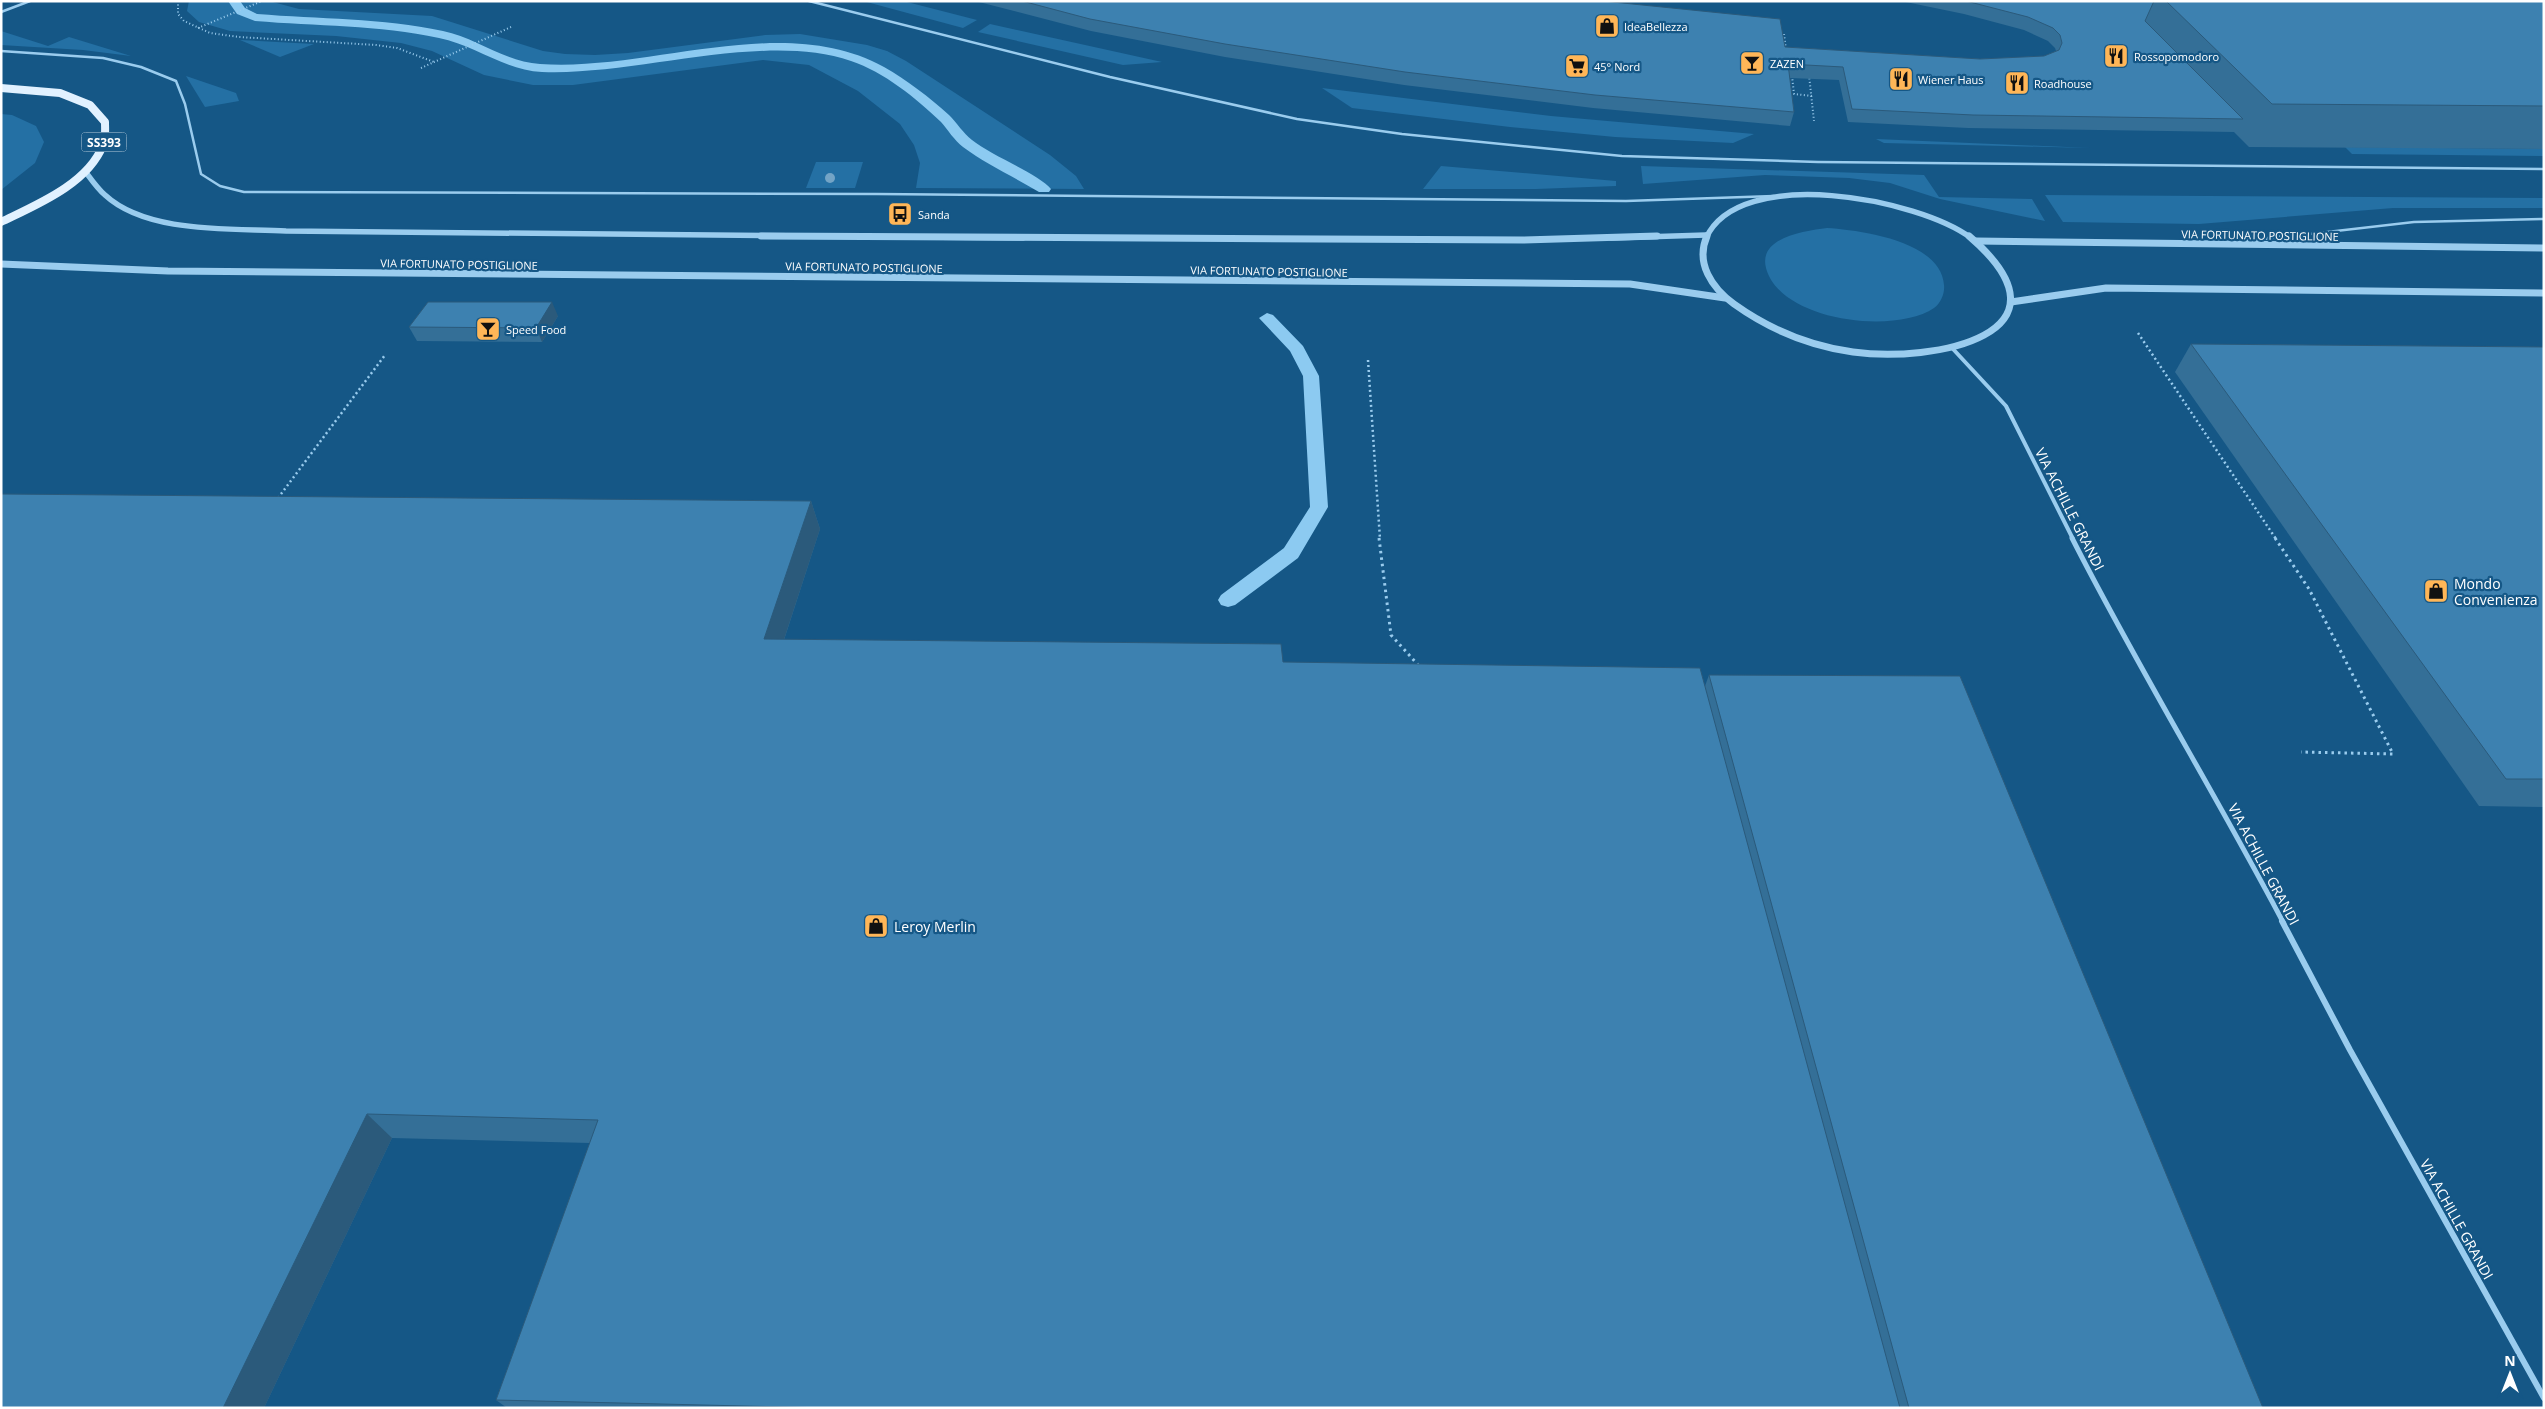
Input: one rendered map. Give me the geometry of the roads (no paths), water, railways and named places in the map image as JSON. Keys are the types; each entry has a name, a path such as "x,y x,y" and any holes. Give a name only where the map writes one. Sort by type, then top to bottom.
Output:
{"main road":[{"name":"SS393","path":"1,88 60,93 90,105 105,122 104,144 85,170 42,202 1,222"}],"street":[{"path":"85,170 105,195 138,214 172,224 286,231 687,236 1524,240 1706,235"},
{"path":"1794,195 1834,195 1891,204 1923,214 1951,226 1976,242 1996,261 2009,281 2011,302 2004,319 1988,334 1953,349 1919,354 1866,354 1811,342 1762,323 1726,298 1708,276 1701,255 1706,235 1718,220 1738,208 1764,200 1794,195"},
{"name":"VIA FORTUNATO POSTIGLIONE","path":"1976,242 2544,248"},
{"name":"VIA FORTUNATO POSTIGLIONE","path":"1,264 168,271 1630,284 1726,298"},
{"path":"2011,302 2106,288 2544,293"},
{"name":"VIA ACHILLE GRANDI","path":"1953,349 2006,406 2094,581 2223,810 2350,1050 2544,1398"}],"lane":[{"path":"1,12 30,1"},
{"path":"809,1 1091,73 1298,119 1402,134 1612,155 1818,162 2544,169"},
{"path":"1,51 76,54 110,59 137,65 176,81 185,104 201,174 220,186 244,192 877,194 1626,201 1794,195"},
{"path":"2217,245 2414,222 2544,220"}],"waterway":[{"path":"234,1 241,11 255,17 397,27 444,35 514,63 539,68 577,69 617,66 740,49 780,47 818,50 854,58 878,69 913,92 945,119 968,144 1044,189"},
{"path":"1228,600 1291,553 1319,507 1311,376 1297,349 1267,318"}],"place":[{"name":"IdeaBellezza","path":"1607,26"},
{"name":"Rossopomodoro","path":"2116,56"},
{"name":"ZAZEN","path":"1752,63"},
{"name":"45° Nord","path":"1577,66"},
{"name":"Wiener Haus","path":"1901,79"},
{"name":"Roadhouse","path":"2017,83"},
{"name":"Sanda","path":"900,214"},
{"name":"Speed Food","path":"488,329"},
{"name":"Mondo Convenienza","path":"2436,591"},
{"name":"Leroy Merlin","path":"876,926"}]}
